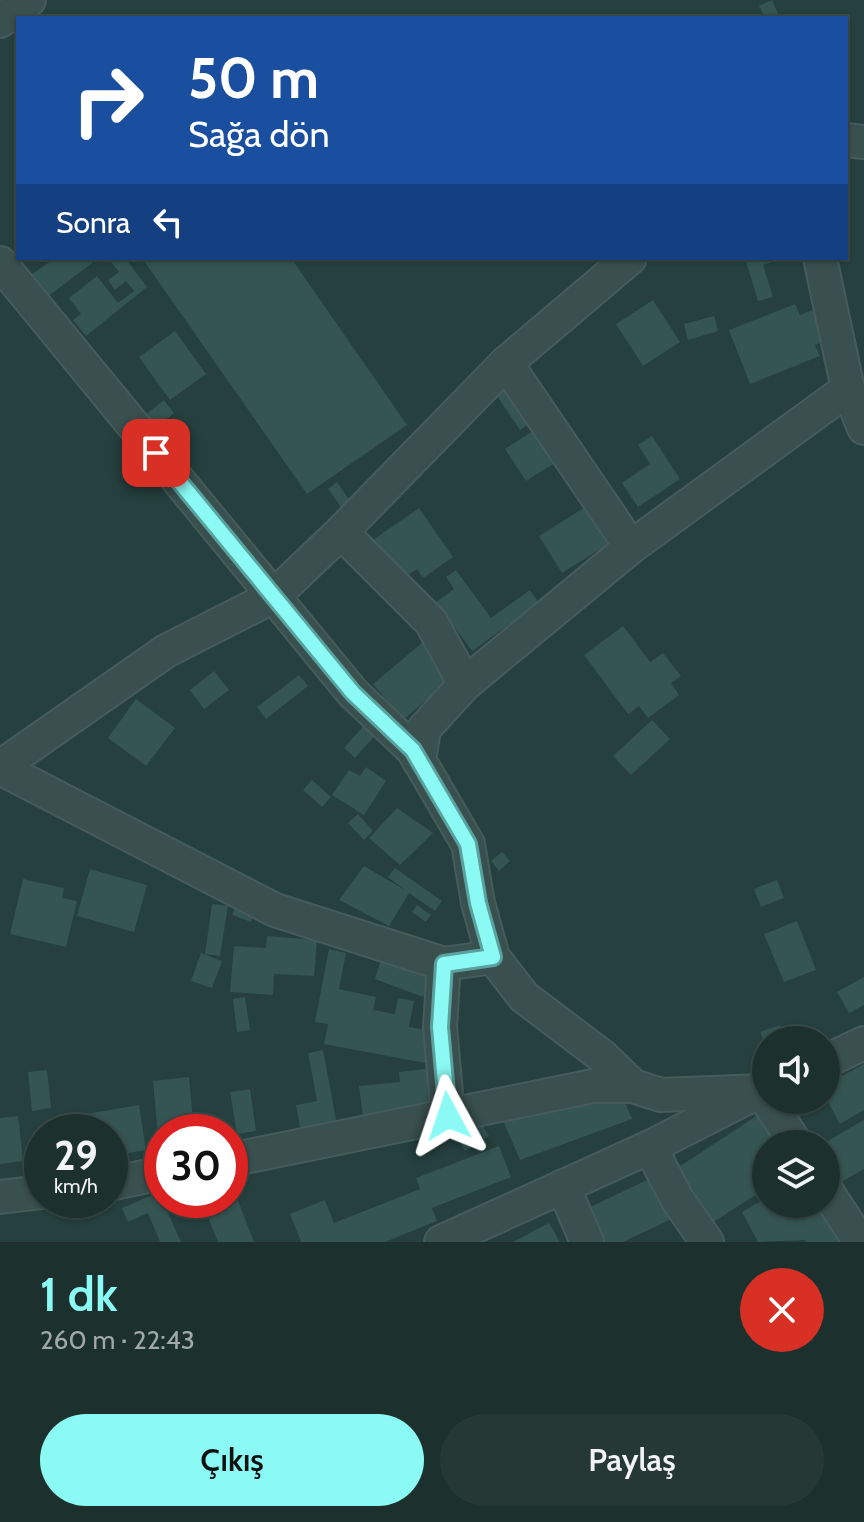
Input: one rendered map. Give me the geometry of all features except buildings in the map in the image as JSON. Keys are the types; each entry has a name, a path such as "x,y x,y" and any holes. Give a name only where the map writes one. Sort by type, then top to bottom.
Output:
{"street":[{"path":"0,21 29,0"},
{"path":"493,957 444,964 275,910 0,768 166,651 274,596 506,363 628,260"},
{"path":"820,260 848,389 864,428"},
{"path":"0,263 353,693 413,750 468,844 478,903 493,957 524,997 602,1056 633,1086"},
{"path":"506,363 631,547"},
{"path":"419,761 424,729 465,684 631,547 848,389"},
{"path":"341,532 431,622 465,684"},
{"path":"444,964 440,1027 448,1116"},
{"path":"840,1054 864,1043"},
{"path":"248,1156 593,1086 633,1086 661,1095 752,1094"},
{"path":"441,1242 752,1100"},
{"path":"650,1147 661,1172 707,1242"},
{"path":"563,1186 587,1242"},
{"path":"0,1197 24,1194"},
{"path":"840,1211 860,1242"}],"route":[{"path":"156,453 353,693 413,750 468,844 478,903 493,957 444,964 440,1027 448,1116"}]}
